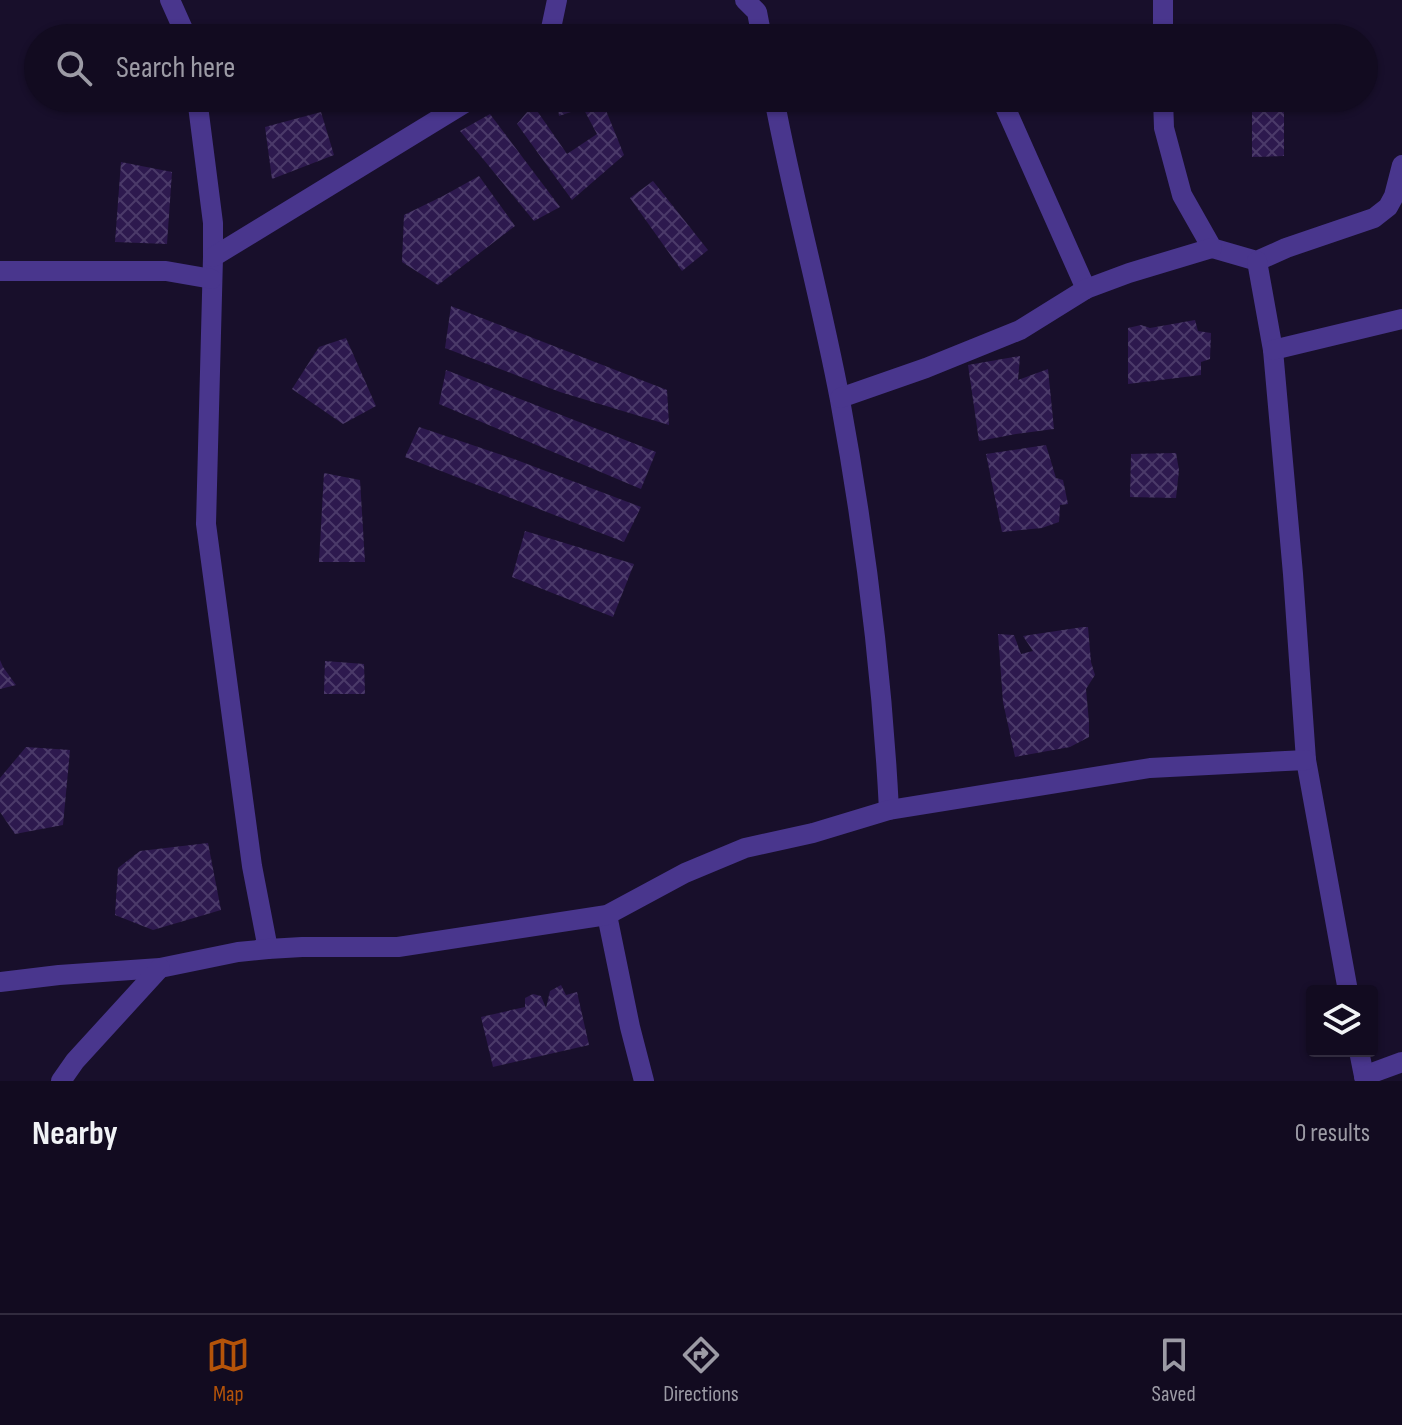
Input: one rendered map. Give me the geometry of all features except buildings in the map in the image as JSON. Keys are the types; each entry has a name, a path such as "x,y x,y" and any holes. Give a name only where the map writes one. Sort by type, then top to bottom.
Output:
{"street":[{"path":"170,0 181,24"},
{"path":"552,24 557,0"},
{"path":"745,0 757,12 759,24"},
{"path":"1163,0 1163,24"},
{"path":"199,112 213,223 206,524 252,866 268,949"},
{"path":"213,257 450,112"},
{"path":"777,112 840,398 863,534 885,726 889,810"},
{"path":"1007,112 1086,289"},
{"path":"1163,112 1164,128 1182,195 1212,248"},
{"path":"840,398 1020,330 1086,289 1129,273 1212,248 1257,261 1374,218 1388,207 1394,196 1402,165"},
{"path":"1257,261 1273,350 1306,760 1347,985"},
{"path":"0,271 166,271 212,279"},
{"path":"1273,350 1402,319"},
{"path":"0,982 160,968 268,949 398,947 607,915 685,873 745,848 813,833 889,810 1150,768 1306,760"},
{"path":"607,915 644,1081"},
{"path":"61,1081 75,1061 160,968"},
{"path":"1360,1057 1364,1079 1402,1062"}]}
